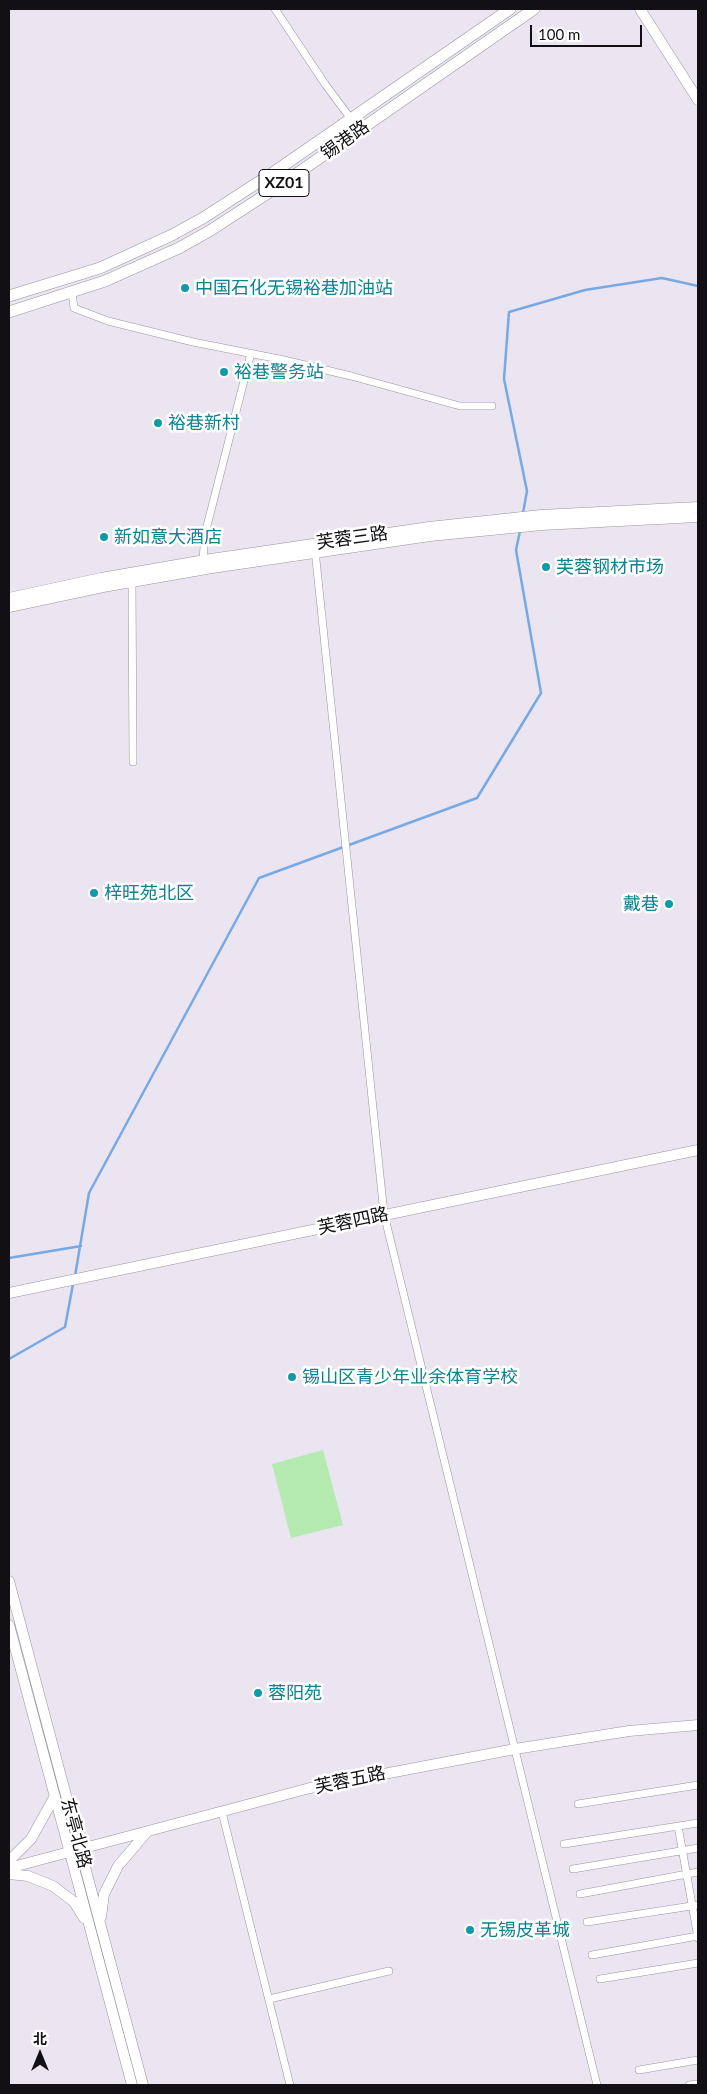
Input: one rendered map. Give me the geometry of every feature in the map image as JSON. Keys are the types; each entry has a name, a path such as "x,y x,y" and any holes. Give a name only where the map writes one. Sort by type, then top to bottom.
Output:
{"main road":[{"name":"锡港路","path":"9,296 100,268 172,235 236,197 510,9"},
{"name":"锡港路","path":"9,312 105,281 142,265 219,225 282,184 534,9"},
{"path":"640,9 698,100"},
{"name":"芙蓉三路","path":"9,607 132,582 429,527 503,524 698,507"},
{"name":"芙蓉三路","path":"541,520 698,516"},
{"name":"芙蓉三路","path":"9,598 101,578 203,560 314,548"},
{"name":"芙蓉四路","path":"9,1293 698,1150"},
{"name":"东亭北路","path":"9,1581 143,2085"},
{"name":"东亭北路","path":"9,1625 132,2085"},
{"name":"芙蓉五路","path":"9,1868 310,1788 515,1749 628,1731 698,1725"},
{"path":"9,1861 31,1839 55,1796"},
{"path":"100,1923 104,1894 118,1866 148,1832"},
{"path":"9,1874 28,1876 53,1886 74,1902 89,1926"}],"street":[{"path":"275,9 351,119"},
{"path":"72,292 74,308 108,321 193,342 351,376 460,406 492,406"},
{"path":"203,560 205,534 251,353"},
{"path":"314,548 384,1214 597,2085"},
{"path":"132,582 133,762"},
{"path":"578,1804 698,1785"},
{"path":"222,1812 290,2085"},
{"path":"564,1844 698,1822"},
{"path":"592,1955 698,1937 695,1905 678,1826"},
{"path":"573,1869 698,1848"},
{"path":"580,1894 698,1872"},
{"path":"587,1922 695,1905"},
{"path":"600,1979 698,1963"},
{"path":"269,1999 389,1971"},
{"path":"639,2070 698,2060"},
{"path":"689,2085 698,2084"}],"green space":[{"path":"323,1450 343,1525 291,1538 272,1464"}],"waterway":[{"path":"523,513 527,491 504,379 509,312 585,290 662,278 698,286"},
{"path":"75,1276 89,1193 259,878 477,798 541,693 516,550 520,531"},
{"path":"9,1258 81,1246"},
{"path":"9,1359 65,1327 73,1284"}],"place":[{"name":"中国石化无锡裕巷加油站","path":"185,288"},
{"name":"裕巷警务站","path":"224,372"},
{"name":"裕巷新村","path":"158,423"},
{"name":"新如意大酒店","path":"104,537"},
{"name":"芙蓉钢材市场","path":"546,567"},
{"name":"梓旺苑北区","path":"94,893"},
{"name":"戴巷","path":"669,904"},
{"name":"锡山区青少年业余体育学校","path":"292,1377"},
{"name":"蓉阳苑","path":"258,1693"},
{"name":"无锡皮革城","path":"470,1930"}]}
